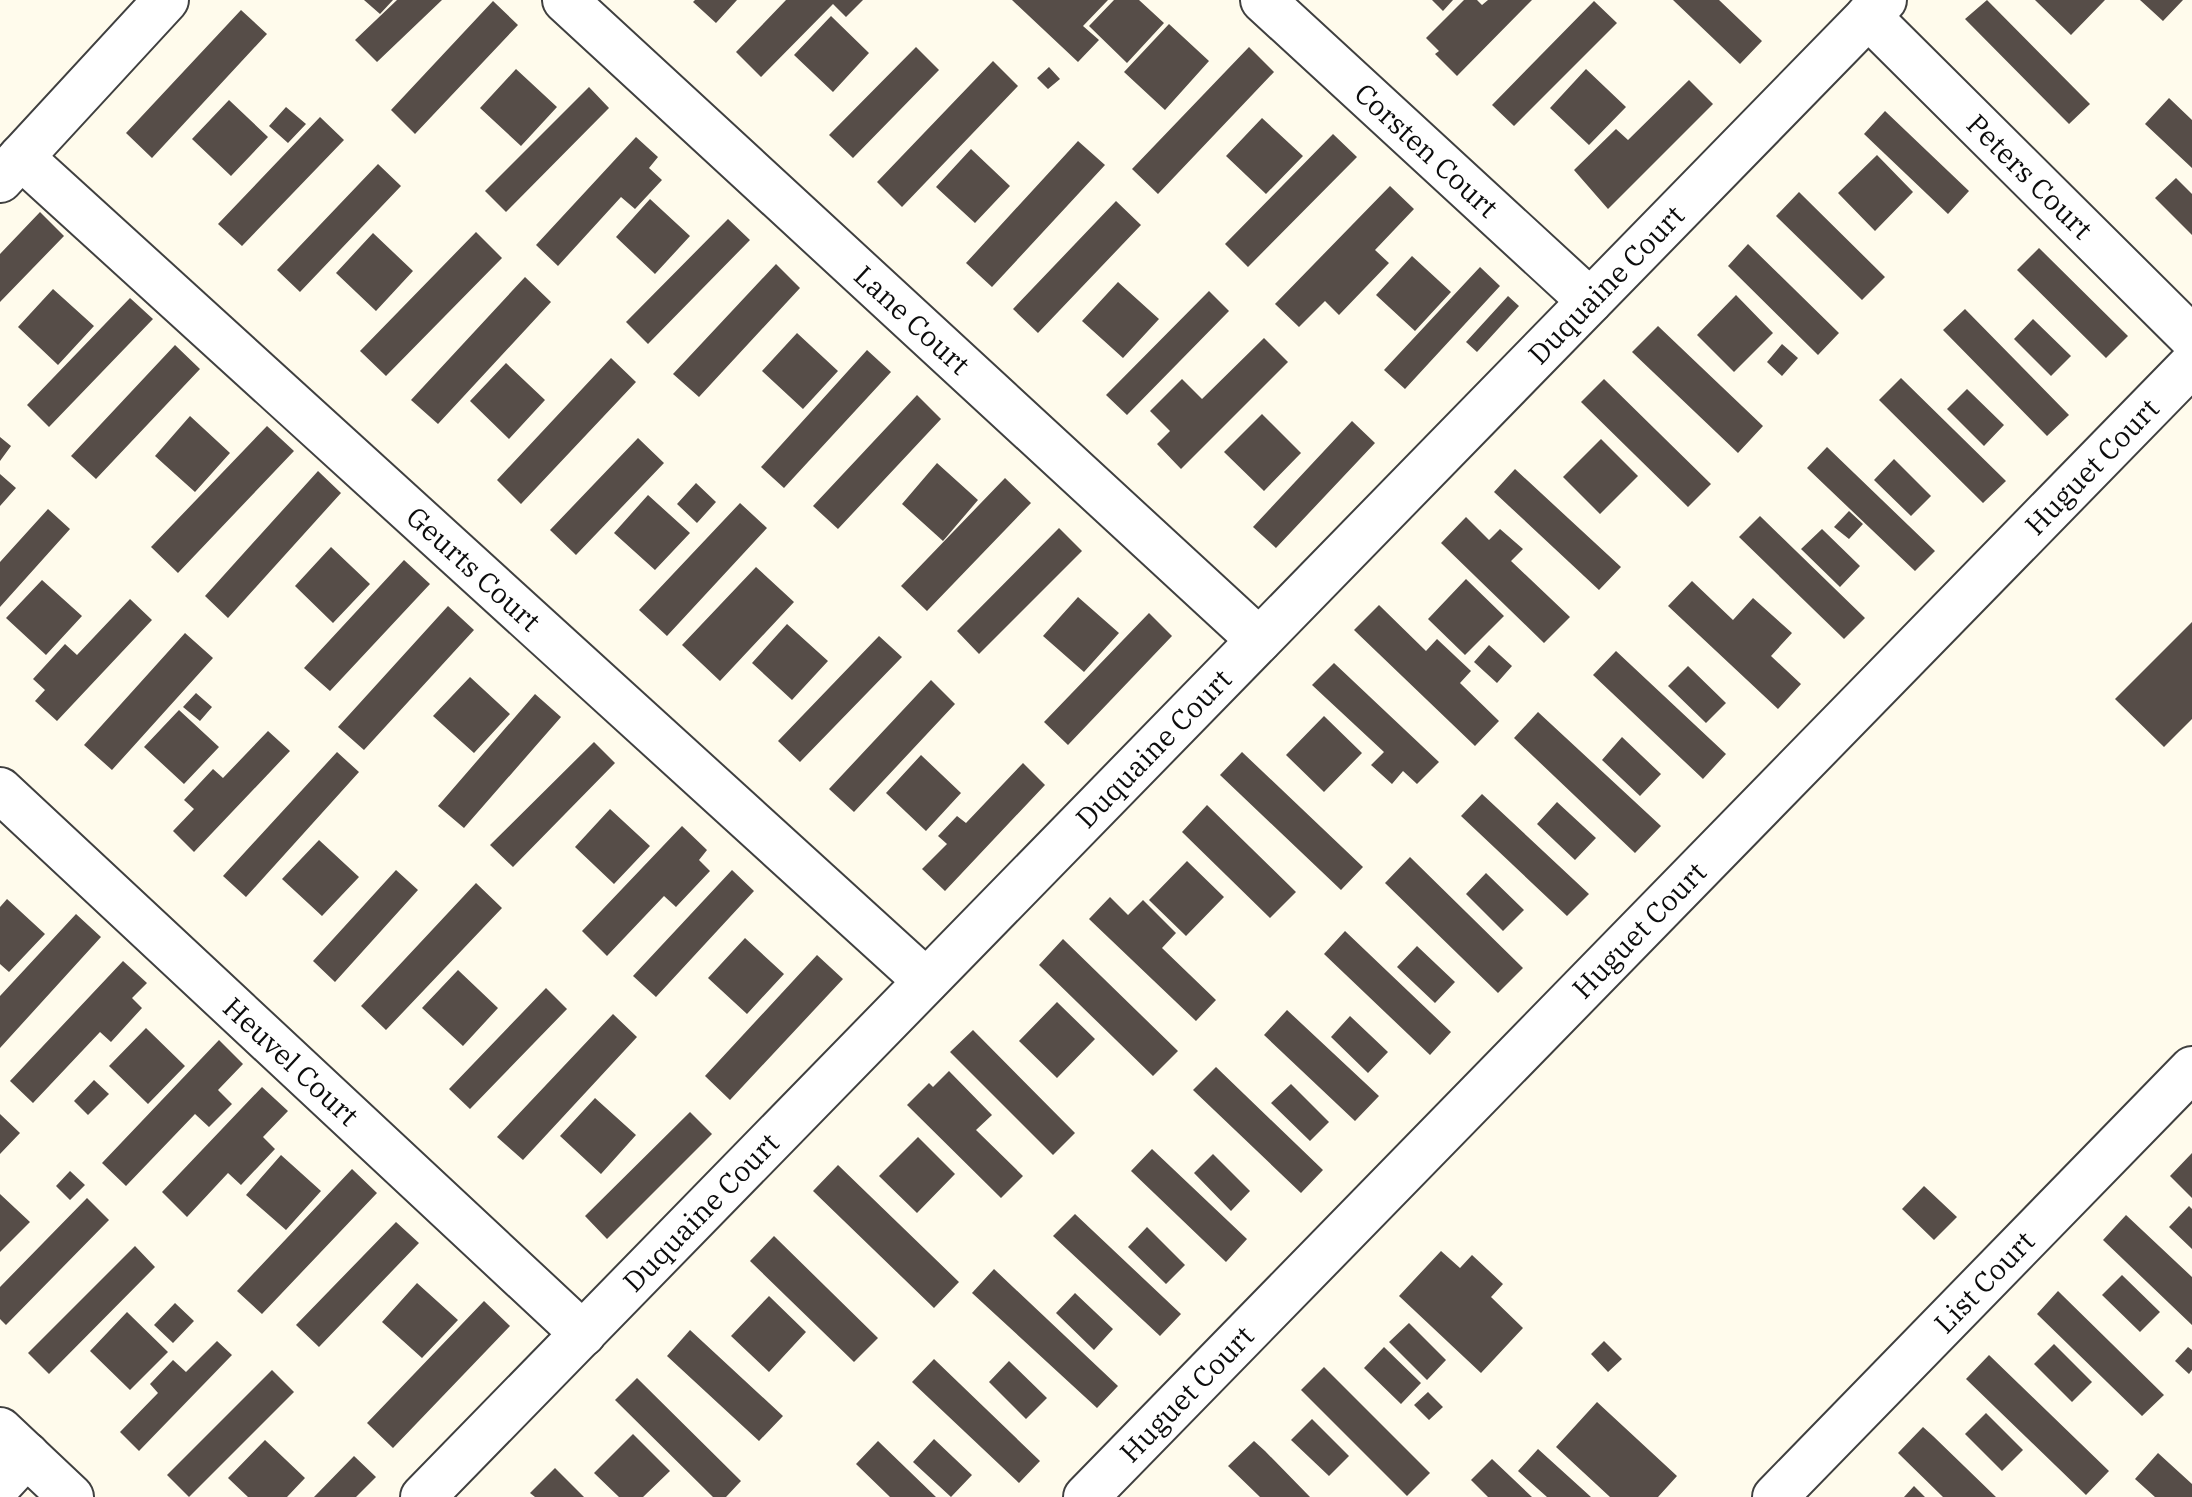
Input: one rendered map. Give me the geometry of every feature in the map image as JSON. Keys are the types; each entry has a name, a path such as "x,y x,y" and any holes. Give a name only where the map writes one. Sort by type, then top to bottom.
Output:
{"street":[{"path":"11,169 166,0"},
{"name":"Lane Court","path":"565,0 1259,640"},
{"name":"Corsten Court","path":"1263,0 1590,301"},
{"name":"Duquaine Court","path":"423,1497 1876,8"},
{"name":"Peters Court","path":"1876,8 2192,338"},
{"name":"Geurts Court","path":"11,169 926,981"},
{"name":"Huguet Court","path":"1086,1497 2192,364"},
{"name":"Heuvel Court","path":"0,790 583,1334"},
{"name":"List Court","path":"1775,1497 2192,1069"},
{"path":"9,1456 71,1497"}],"building":[{"path":"364,0 393,0 380,14"},
{"path":"397,0 442,0 377,62 355,40"},
{"path":"737,0 716,23 693,2"},
{"path":"786,0 863,0 846,17 833,4 761,77 736,52"},
{"path":"1012,0 1108,0 1083,26 1099,40 1078,62"},
{"path":"1114,0 1139,0 1164,23 1127,63 1089,26"},
{"path":"1432,0 1453,0 1443,11"},
{"path":"1464,0 1477,0 1482,5 1488,0 1532,0 1457,76 1435,54 1439,51 1426,38"},
{"path":"1673,0 1719,0 1762,41 1740,64"},
{"path":"1987,0 2090,104 2069,124 1965,19"},
{"path":"2035,0 2105,0 2071,35"},
{"path":"2140,0 2183,0 2163,21"},
{"path":"493,1 518,25 415,134 391,110"},
{"path":"1594,1 1617,23 1514,126 1492,105"},
{"path":"241,10 267,34 152,158 126,133"},
{"path":"831,16 869,53 833,92 794,55"},
{"path":"1169,24 1209,61 1165,110 1124,72"},
{"path":"916,47 939,70 853,158 829,135"},
{"path":"1249,47 1274,72 1158,194 1132,169"},
{"path":"993,61 1018,86 902,207 877,182"},
{"path":"1049,67 1060,79 1048,89 1037,78"},
{"path":"516,69 557,107 521,146 480,108"},
{"path":"1586,69 1626,107 1589,145 1550,108"},
{"path":"1689,80 1713,104 1608,209 1574,170 1616,129 1628,140"},
{"path":"589,87 609,108 506,212 485,191"},
{"path":"2169,98 2192,120 2192,168 2145,124"},
{"path":"229,100 268,137 231,176 192,139"},
{"path":"286,107 306,124 288,143 269,126"},
{"path":"1885,111 1969,191 1948,214 1864,134"},
{"path":"320,117 344,140 242,246 218,224"},
{"path":"1262,118 1303,156 1266,194 1226,156"},
{"path":"1333,134 1357,157 1248,267 1225,244"},
{"path":"636,137 658,157 649,168 662,180 635,209 621,197 558,266 536,245"},
{"path":"1078,141 1105,165 992,287 966,263"},
{"path":"971,149 1010,186 975,223 936,187"},
{"path":"1877,155 1913,192 1875,231 1838,193"},
{"path":"378,164 401,186 300,292 277,270"},
{"path":"2176,178 2192,194 2192,235 2155,198"},
{"path":"1390,186 1414,209 1375,250 1389,263 1339,315 1325,301 1299,327 1275,304"},
{"path":"1799,192 1885,277 1862,300 1776,216"},
{"path":"650,199 690,236 655,274 616,237"},
{"path":"1116,201 1141,225 1038,333 1013,309"},
{"path":"40,212 64,236 0,302 0,254"},
{"path":"728,219 750,240 648,344 626,322"},
{"path":"476,232 502,258 386,376 360,351"},
{"path":"373,233 413,271 376,311 336,273"},
{"path":"1748,244 1839,333 1818,355 1728,266"},
{"path":"2039,248 2128,336 2106,358 2017,270"},
{"path":"1412,256 1451,292 1415,331 1376,295"},
{"path":"776,264 800,288 699,397 673,374"},
{"path":"1480,267 1500,286 1405,389 1384,370"},
{"path":"525,277 551,302 438,424 411,400"},
{"path":"1118,282 1159,319 1123,358 1082,321"},
{"path":"53,289 94,326 58,365 18,327"},
{"path":"1209,291 1229,311 1127,415 1106,395"},
{"path":"1736,295 1773,333 1734,372 1697,335"},
{"path":"1508,296 1519,306 1477,352 1466,342"},
{"path":"130,298 153,319 49,427 27,405"},
{"path":"1965,309 2069,415 2047,436 1943,330"},
{"path":"2033,319 2071,356 2051,376 2014,339"},
{"path":"1658,326 1763,426 1738,453 1632,352"},
{"path":"797,333 838,371 803,409 762,371"},
{"path":"1264,338 1288,362 1181,469 1157,444 1170,431 1150,411 1182,379 1202,399"},
{"path":"1782,344 1798,358 1782,376 1767,362"},
{"path":"175,345 200,369 96,479 71,456"},
{"path":"867,350 891,372 784,488 761,467"},
{"path":"611,358 636,382 521,504 497,480"},
{"path":"506,363 545,400 509,439 470,401"},
{"path":"1901,378 2006,481 1983,503 1879,400"},
{"path":"1604,379 1711,484 1688,507 1581,402"},
{"path":"1967,389 2004,425 1984,446 1947,409"},
{"path":"917,395 941,419 838,529 813,506"},
{"path":"1262,414 1301,453 1264,491 1224,452"},
{"path":"190,416 230,453 195,492 155,456"},
{"path":"1352,421 1375,443 1276,548 1253,527"},
{"path":"267,426 294,451 178,573 151,547"},
{"path":"0,437 11,446 0,461"},
{"path":"638,438 664,463 576,555 550,530"},
{"path":"1601,439 1638,476 1600,514 1563,477"},
{"path":"1827,447 1935,551 1915,571 1807,468"},
{"path":"1894,459 1931,496 1911,516 1874,480"},
{"path":"937,463 978,500 943,541 902,504"},
{"path":"1515,469 1621,567 1599,590 1494,492"},
{"path":"318,471 341,493 228,618 205,596"},
{"path":"0,474 16,488 0,506"},
{"path":"1005,478 1031,503 927,611 901,586"},
{"path":"696,483 716,502 697,523 677,504"},
{"path":"648,495 690,533 655,570 614,533"},
{"path":"740,503 767,528 667,636 639,610"},
{"path":"48,509 70,529 0,607 0,562"},
{"path":"1849,511 1863,524 1849,539 1834,527"},
{"path":"1760,516 1865,618 1844,639 1739,537"},
{"path":"1466,517 1489,540 1500,529 1523,549 1511,561 1570,617 1544,643 1441,543"},
{"path":"1059,528 1082,551 979,654 957,631"},
{"path":"1822,529 1860,566 1840,587 1801,549"},
{"path":"331,547 370,584 333,623 295,586"},
{"path":"404,560 430,584 330,691 304,668"},
{"path":"756,567 794,602 720,681 682,645"},
{"path":"1466,579 1504,616 1465,655 1428,619"},
{"path":"42,580 82,616 46,655 6,618"},
{"path":"1692,581 1733,620 1753,598 1792,633 1771,656 1801,684 1778,709 1668,606"},
{"path":"1078,597 1119,633 1084,672 1043,636"},
{"path":"130,599 152,620 57,721 35,701 45,690 33,679 65,644 77,655"},
{"path":"1379,605 1426,651 1437,639 1471,671 1460,683 1499,721 1475,746 1354,630"},
{"path":"448,606 474,630 364,750 338,727"},
{"path":"1149,613 1172,636 1068,745 1044,722"},
{"path":"2192,622 2192,719 2164,747 2115,699"},
{"path":"787,624 828,661 792,700 752,663"},
{"path":"185,633 213,658 112,770 84,745"},
{"path":"879,636 902,657 800,762 778,741"},
{"path":"1489,645 1512,666 1497,683 1474,662"},
{"path":"1616,651 1726,754 1703,779 1593,675"},
{"path":"1334,663 1439,762 1417,784 1403,771 1392,784 1371,765 1384,752 1312,685"},
{"path":"1688,666 1726,703 1706,723 1668,686"},
{"path":"470,677 510,714 474,753 433,716"},
{"path":"931,680 955,704 854,812 829,789"},
{"path":"196,693 212,707 200,721 183,707"},
{"path":"535,694 561,717 464,828 438,806"},
{"path":"179,710 219,747 184,784 144,747"},
{"path":"1538,712 1661,826 1635,853 1514,738"},
{"path":"1324,716 1362,753 1324,792 1286,755"},
{"path":"268,731 290,751 194,852 173,831 194,809 184,800 213,769 223,778"},
{"path":"1622,737 1661,774 1640,796 1602,760"},
{"path":"594,742 615,763 513,867 490,845"},
{"path":"337,752 359,772 246,897 223,876"},
{"path":"1242,752 1363,867 1341,890 1220,775"},
{"path":"921,755 961,793 926,831 886,793"},
{"path":"1023,763 1045,785 945,891 922,869 947,844 938,836 957,816 966,823"},
{"path":"1482,794 1589,894 1567,916 1461,816"},
{"path":"1557,802 1596,838 1575,860 1537,824"},
{"path":"1207,805 1296,892 1270,918 1182,832"},
{"path":"610,809 650,846 614,884 575,847"},
{"path":"682,826 707,850 699,860 710,871 676,907 664,896 607,956 582,931"},
{"path":"319,840 359,877 322,916 282,879"},
{"path":"1410,857 1523,968 1498,993 1385,883"},
{"path":"1187,861 1224,897 1186,936 1149,900"},
{"path":"396,870 418,890 335,982 313,961"},
{"path":"732,870 754,891 656,997 633,976"},
{"path":"1486,873 1524,910 1503,931 1466,894"},
{"path":"476,883 502,908 386,1030 361,1006"},
{"path":"1110,897 1128,915 1143,900 1176,933 1162,948 1216,1000 1196,1021 1089,919"},
{"path":"7,899 45,934 9,972 0,964 0,907"},
{"path":"76,914 101,937 0,1048 0,996"},
{"path":"1345,931 1451,1032 1430,1055 1324,954"},
{"path":"745,938 784,974 747,1014 708,978"},
{"path":"1063,939 1178,1051 1153,1076 1039,965"},
{"path":"1417,946 1455,982 1435,1003 1397,967"},
{"path":"817,955 843,979 730,1100 705,1076"},
{"path":"123,961 147,983 132,998 142,1008 111,1042 100,1032 33,1103 10,1081"},
{"path":"458,970 498,1008 463,1046 422,1008"},
{"path":"546,988 567,1009 470,1109 449,1089"},
{"path":"1057,1002 1095,1039 1057,1078 1019,1041"},
{"path":"1287,1010 1379,1096 1355,1121 1264,1035"},
{"path":"613,1014 637,1037 523,1160 497,1137"},
{"path":"1350,1016 1388,1052 1368,1073 1331,1037"},
{"path":"146,1028 185,1066 148,1104 109,1066"},
{"path":"973,1030 1075,1133 1053,1155 950,1052"},
{"path":"219,1040 243,1064 218,1090 232,1104 209,1127 195,1114 126,1186 102,1163"},
{"path":"1216,1067 1323,1170 1301,1193 1193,1090"},
{"path":"949,1071 992,1115 976,1130 1023,1176 1001,1198 907,1105 929,1083 933,1087"},
{"path":"94,1080 109,1094 88,1115 74,1101"},
{"path":"1291,1084 1329,1122 1310,1141 1271,1103"},
{"path":"262,1087 288,1111 263,1137 275,1149 241,1185 228,1173 187,1217 162,1192"},
{"path":"595,1098 636,1135 601,1174 560,1136"},
{"path":"690,1112 712,1134 607,1239 585,1216"},
{"path":"0,1114 20,1133 0,1154"},
{"path":"918,1137 955,1174 917,1213 879,1176"},
{"path":"1152,1149 1247,1239 1226,1262 1131,1171"},
{"path":"2192,1153 2192,1198 2170,1176"},
{"path":"1213,1154 1250,1191 1231,1211 1194,1173"},
{"path":"281,1155 321,1191 286,1230 246,1195"},
{"path":"838,1165 959,1282 934,1308 813,1191"},
{"path":"352,1169 377,1193 262,1314 237,1291"},
{"path":"70,1171 85,1185 70,1200 56,1186"},
{"path":"1924,1186 1957,1217 1934,1240 1902,1209"},
{"path":"0,1194 30,1222 0,1252"},
{"path":"87,1198 109,1220 6,1325 0,1319 0,1287"},
{"path":"2189,1206 2192,1209 2192,1249 2169,1227"},
{"path":"1075,1214 1181,1314 1160,1336 1053,1236"},
{"path":"2126,1215 2192,1277 2192,1325 2103,1240"},
{"path":"396,1222 419,1243 319,1347 296,1325"},
{"path":"1147,1227 1185,1265 1166,1284 1128,1247"},
{"path":"774,1236 878,1338 854,1362 750,1261"},
{"path":"135,1246 155,1267 49,1374 28,1353"},
{"path":"1441,1251 1460,1268 1472,1255 1503,1284 1491,1297 1523,1328 1481,1373 1399,1296"},
{"path":"994,1269 1118,1386 1097,1408 972,1293"},
{"path":"2122,1275 2160,1312 2140,1332 2102,1295"},
{"path":"417,1283 458,1320 422,1358 382,1322"},
{"path":"2058,1291 2164,1395 2142,1416 2037,1314"},
{"path":"1075,1293 1113,1329 1094,1350 1056,1313"},
{"path":"769,1296 806,1332 769,1372 731,1336"},
{"path":"484,1301 510,1326 393,1448 367,1423"},
{"path":"175,1303 194,1321 173,1343 154,1325"},
{"path":"127,1312 168,1352 130,1390 90,1351"},
{"path":"1409,1323 1446,1360 1427,1380 1389,1342"},
{"path":"690,1330 783,1416 759,1441 667,1356"},
{"path":"217,1341 232,1355 139,1451 120,1432 158,1393 150,1384 173,1360 186,1372"},
{"path":"1604,1341 1622,1359 1608,1372 1591,1354"},
{"path":"2054,1344 2092,1382 2072,1402 2034,1364"},
{"path":"1384,1347 1421,1383 1401,1404 1364,1368"},
{"path":"2188,1347 2192,1350 2192,1370 2189,1374 2175,1361"},
{"path":"1989,1355 2109,1471 2086,1495 1966,1379"},
{"path":"934,1359 1040,1461 1019,1483 912,1382"},
{"path":"1009,1361 1047,1398 1026,1419 989,1382"},
{"path":"1324,1367 1430,1473 1407,1496 1301,1390"},
{"path":"272,1370 294,1392 189,1497 167,1475"},
{"path":"637,1378 741,1481 726,1497 713,1497 615,1400"},
{"path":"1428,1392 1443,1407 1429,1420 1414,1405"},
{"path":"1597,1402 1677,1476 1658,1497 1610,1497 1556,1447"},
{"path":"1986,1413 2023,1450 2002,1471 1965,1434"},
{"path":"1312,1419 1349,1456 1329,1476 1291,1440"},
{"path":"1923,1427 1996,1497 1943,1497 1898,1453"},
{"path":"633,1434 670,1471 643,1497 619,1497 594,1473"},
{"path":"934,1439 972,1475 951,1497 913,1462"},
{"path":"265,1440 305,1478 287,1497 248,1497 228,1478"},
{"path":"878,1441 936,1497 890,1497 856,1464"},
{"path":"1254,1441 1310,1497 1260,1497 1228,1466"},
{"path":"1538,1449 1591,1497 1547,1497 1518,1471"},
{"path":"2158,1453 2192,1484 2192,1497 2155,1497 2135,1479"},
{"path":"354,1456 376,1477 356,1497 314,1497"},
{"path":"1492,1459 1532,1497 1488,1497 1471,1480"},
{"path":"555,1468 584,1497 535,1497 530,1493"},
{"path":"1914,1486 1925,1497 1904,1497"}]}
